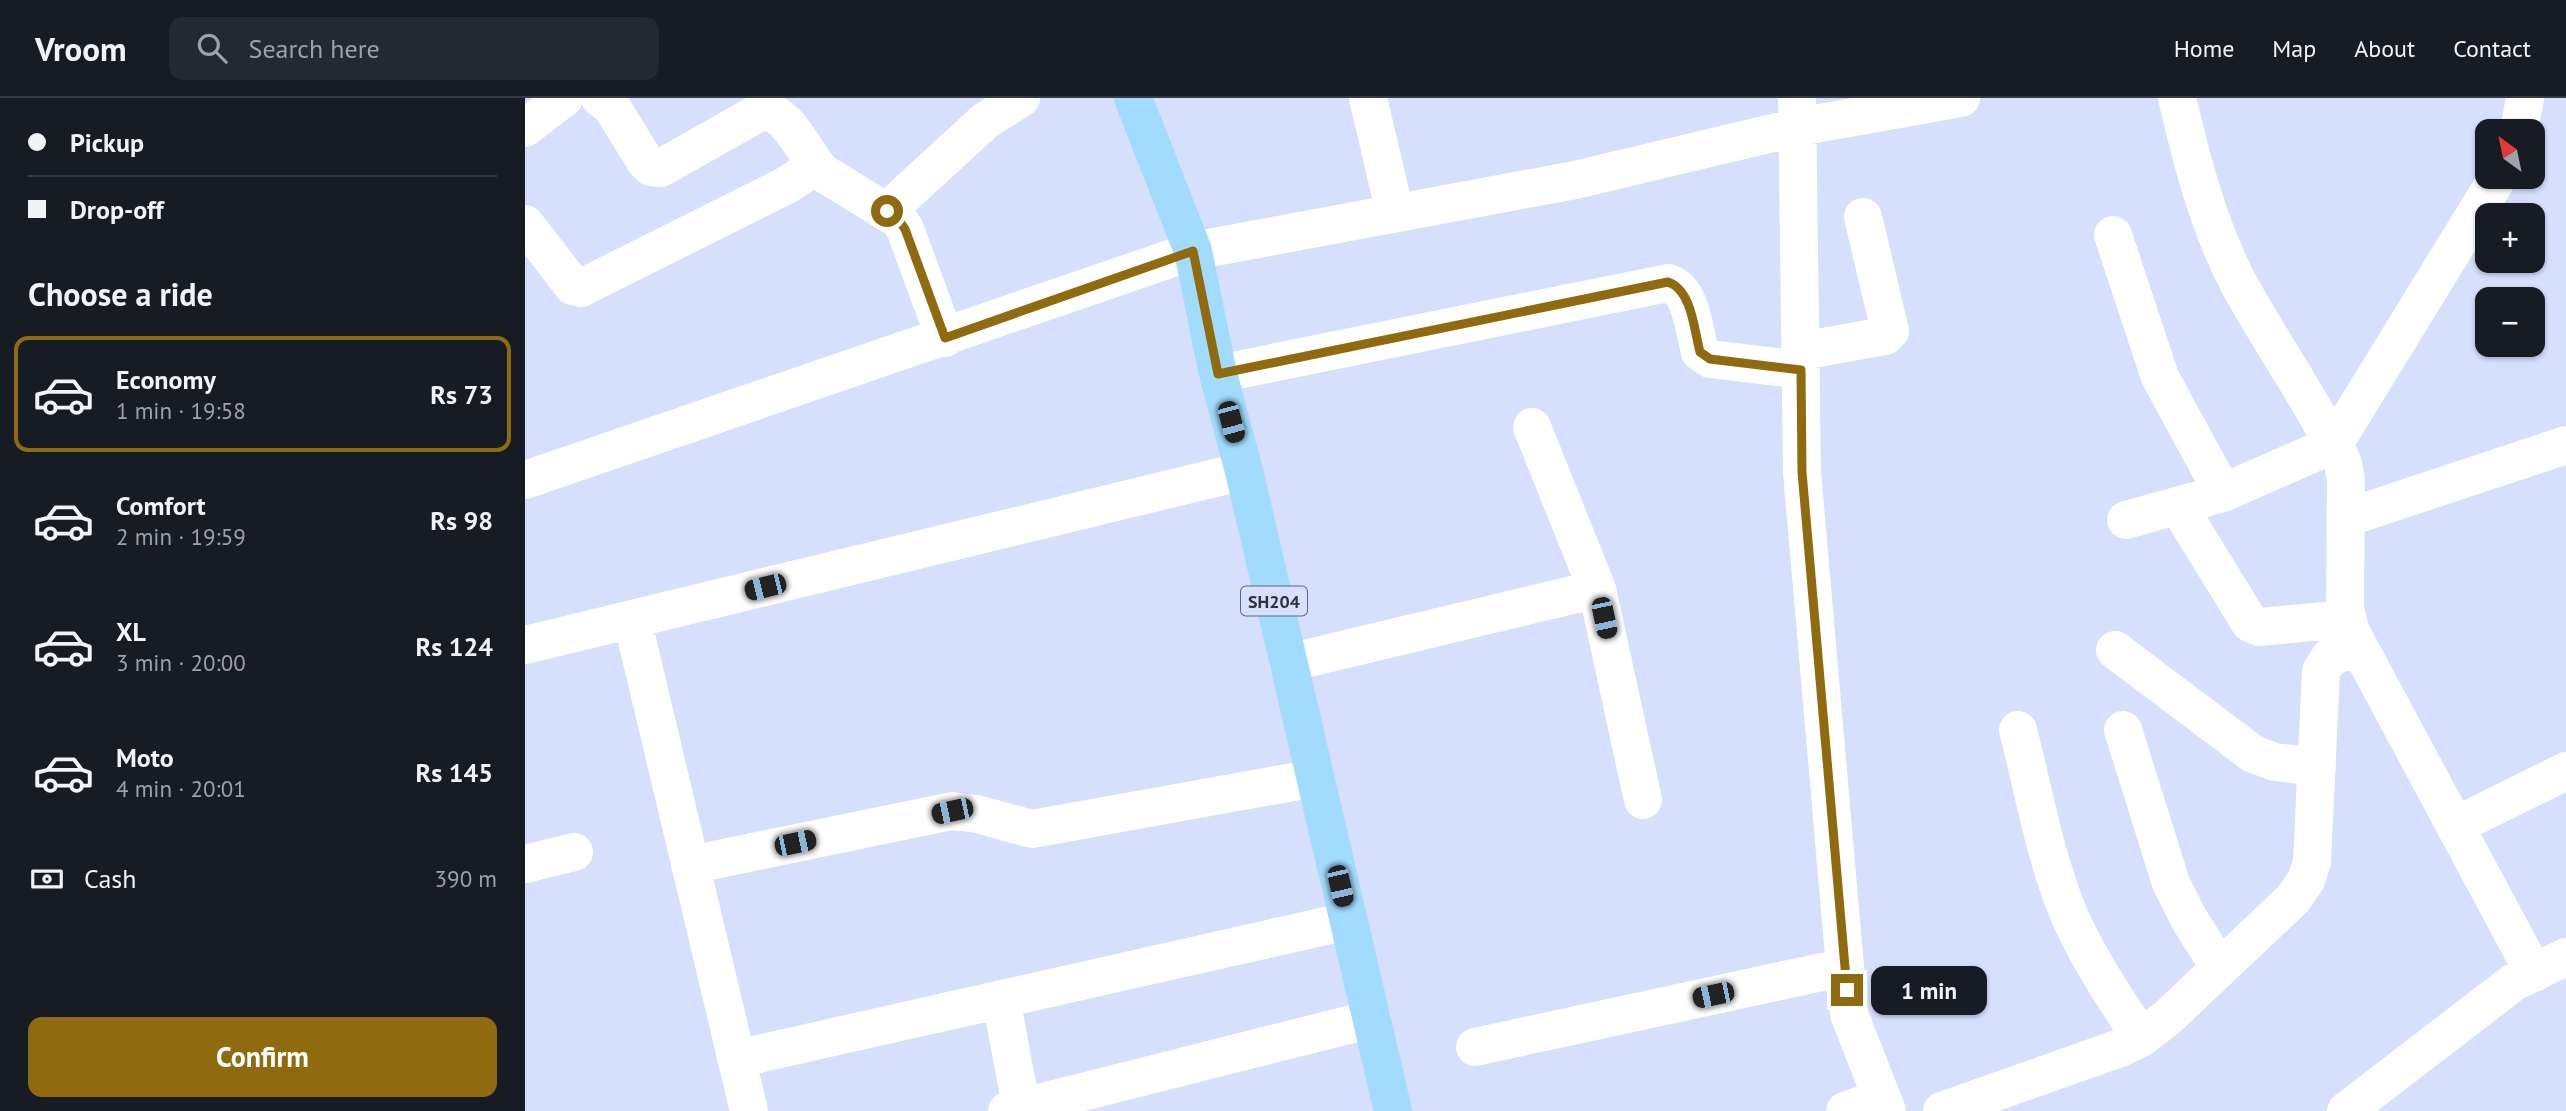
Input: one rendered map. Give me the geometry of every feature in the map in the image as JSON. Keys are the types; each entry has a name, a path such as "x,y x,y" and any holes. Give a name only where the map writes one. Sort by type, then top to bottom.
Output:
{"main road":[{"name":"SH204","path":"1133,98 1193,251 1218,374 1244,471 1393,1111"}],"street":[{"path":"525,128 565,98"},
{"path":"600,98 611,106 651,167 661,168 669,164 760,111 774,112 783,118 816,166 835,181 898,219 905,229 945,338"},
{"path":"887,211 985,121 1021,98"},
{"path":"1368,98 1395,213"},
{"path":"525,481 1193,251 1575,180 1797,113 1961,98"},
{"path":"2177,98 2196,176 2239,284 2343,463 2347,481 2346,518 2352,633 2455,826 2550,965 2514,982 2356,1108"},
{"path":"2521,119 2525,98"},
{"path":"1797,113 1802,472 1849,1014 1884,1105 1845,1111"},
{"path":"525,224 537,264 581,288 785,187 816,166"},
{"path":"2126,520 2223,493 2334,444 2491,189"},
{"path":"1218,374 1668,282 1684,293 1700,352 1704,356 1710,359 1801,361 1885,336 1891,331 1863,217"},
{"path":"2113,236 2160,377 2223,493"},
{"path":"1532,427 1597,589 1643,800"},
{"path":"2346,518 2566,445"},
{"path":"525,645 1244,471"},
{"path":"2178,506 2250,623 2259,627 2352,633"},
{"path":"1288,663 1597,589"},
{"path":"632,619 748,1111"},
{"path":"1942,1111 2120,1048 2141,1038 2167,1018 2293,899 2306,880 2312,862 2321,671 2352,633"},
{"path":"2115,650 2253,754 2275,762 2317,767"},
{"path":"2018,730 2055,874 2070,917 2091,958 2141,1038"},
{"path":"2123,730 2171,883 2189,919 2220,968"},
{"path":"2455,826 2566,771"},
{"path":"690,864 952,811 969,812 1032,829 1315,778"},
{"path":"525,864 574,852"},
{"path":"736,1059 1348,921"},
{"path":"1475,1047 1845,967"},
{"path":"1002,999 1017,1110 1371,1019"}],"route":[{"path":"887,211 898,219 905,229 945,338 1193,251 1218,374 1668,282 1684,293 1700,352 1704,356 1710,359 1801,370 1802,472 1847,990"}]}
